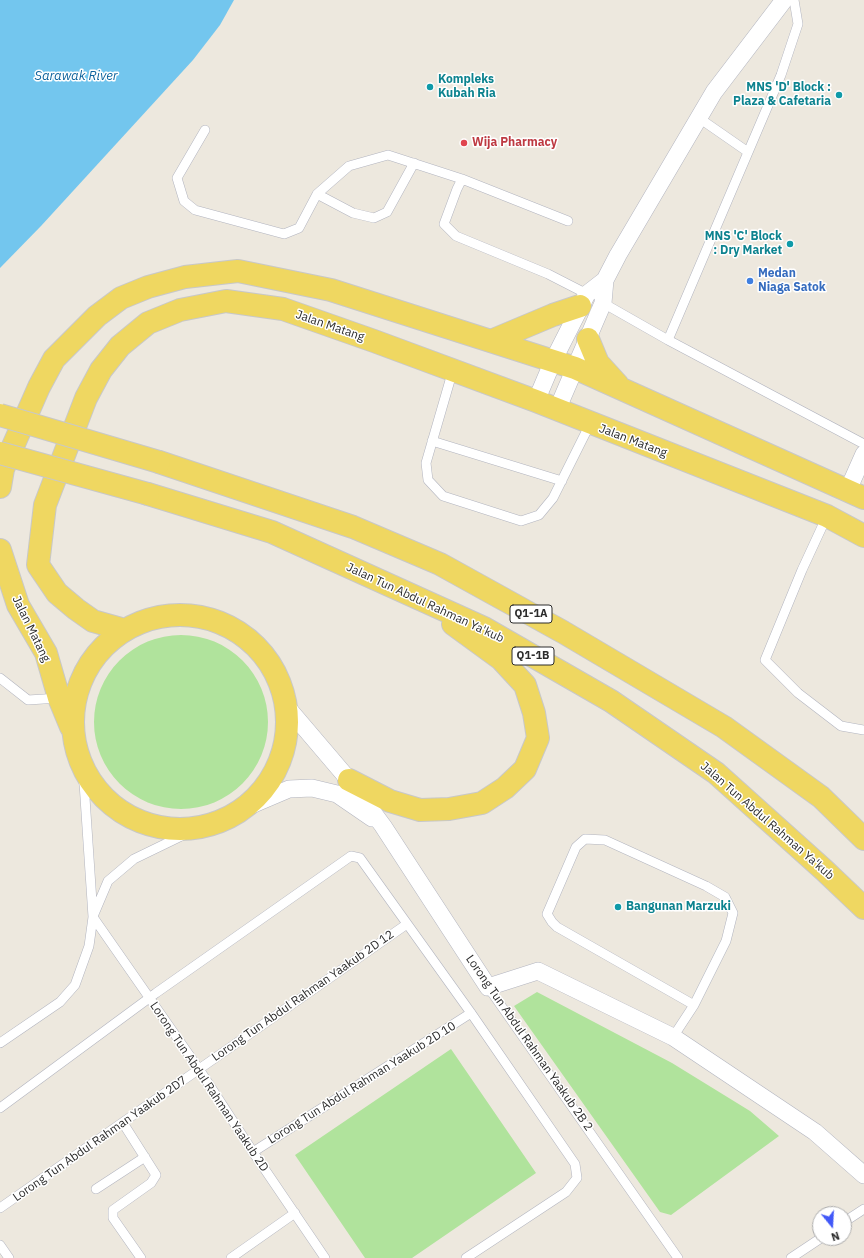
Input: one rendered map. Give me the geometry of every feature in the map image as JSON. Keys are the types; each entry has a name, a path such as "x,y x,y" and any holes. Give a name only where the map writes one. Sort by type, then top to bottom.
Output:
{"main road":[{"path":"0,487 3,469 39,387 54,359 97,316 121,298 148,287 185,277 238,270 331,290 575,368 856,494"},
{"path":"491,341 553,315 584,300"},
{"name":"Jalan Matang","path":"124,630 93,621 76,609 57,593 38,565 45,505 86,398 102,370 120,346 148,323 180,310 226,301 283,309 452,370 536,401 590,424 827,516 864,536"},
{"path":"588,339 598,363 622,390"},
{"name":"Q1-1A","path":"0,415 159,462 353,527 440,564 563,632 724,727 821,797 864,839"},
{"name":"Jalan Tun Abdul Rahman Ya'kub","path":"0,453 148,494 272,532 484,628 611,701 710,769 824,870 864,908"},
{"name":"Jalan Matang","path":"0,550 18,605 46,653 59,698 72,730"},
{"path":"349,780 390,801 420,810 449,809 482,803 504,788 525,769 538,738 534,713 526,685 501,660 416,597"},
{"path":"186,614 208,618 228,626 244,637 258,650 271,669 280,687 286,706 287,731 284,748 279,766 270,781 259,795 242,809 220,820 200,827 159,828 122,813 106,801 94,788 76,751 72,730 77,690 84,673 93,659 107,643 124,630 144,620 165,615 186,614"}],"street":[{"path":"536,401 553,361 584,300 605,280 618,255 714,92 784,0"},
{"path":"557,410 603,304 605,280"},
{"path":"856,494 864,454"},
{"name":"Lorong Tun Abdul Rahman Yaakub 2B 2","path":"286,706 349,780 384,826 488,987"},
{"path":"242,809 289,790 312,788 337,794 384,826"},
{"path":"488,987 538,971 672,1037 815,1132 864,1175"}],"lane":[{"path":"668,340 781,75 798,24 794,0"},
{"path":"699,118 748,152"},
{"path":"205,130 177,178 184,201 195,210 284,234 299,228 317,194 349,166 388,155 462,180 568,221"},
{"path":"317,194 353,213 374,218 387,212 414,163"},
{"path":"462,180 457,189 444,224 456,236 548,274 584,300"},
{"path":"603,304 864,444"},
{"path":"452,370 426,463 428,480 443,496 522,521 539,515 553,498 590,424"},
{"path":"432,441 562,481"},
{"path":"827,516 802,570 765,660 798,694 841,726 864,730"},
{"path":"0,678 28,700 59,698"},
{"path":"0,1043 60,1002 75,985 89,946 93,917 83,768"},
{"path":"93,917 108,880 134,859 200,827"},
{"path":"672,1037 694,1005 726,941 733,913 725,897 706,886 605,840 585,839 576,847 547,914 552,922 557,927 694,1005"},
{"path":"0,1108 149,998 350,856 360,858 471,1013 575,1164 577,1178 566,1192 466,1258"},
{"name":"Lorong Tun Abdul Rahman Yaakub 2D","path":"93,917 200,1069 253,1152 325,1258"},
{"name":"Lorong Tun Abdul Rahman Yaakub 2D 12","path":"200,1069 407,924"},
{"name":"Lorong Tun Abdul Rahman Yaakub 2B 2","path":"488,987 678,1258"},
{"name":"Lorong Tun Abdul Rahman Yaakub 2D 10","path":"253,1152 471,1013"},
{"name":"Lorong Tun Abdul Rahman Yaakub 2D7","path":"0,1208 200,1069"},
{"path":"122,1123 156,1175 151,1183 114,1210 113,1214 113,1218 141,1258"},
{"path":"96,1189 145,1157"},
{"path":"852,1217 864,1209"},
{"path":"231,1258 295,1213"},
{"path":"791,1258 812,1244"},
{"path":"0,1245 9,1258"}],"green space":[{"path":"172,635 190,635 214,641 243,660 262,689 268,713 268,731 262,755 243,784 214,803 190,809 172,809 148,803 119,784 100,755 94,731 94,713 100,689 119,660 148,641"},
{"path":"537,992 672,1063 750,1111 779,1136 671,1215 660,1212 514,1006"},
{"path":"451,1049 536,1173 412,1258 365,1258 295,1155"}],"water":[{"name":"Sarawak River","path":"0,0 234,0 220,25 193,60 41,226 0,268"}],"place":[{"name":"Kompleks Kubah Ria","path":"430,87"},
{"name":"MNS 'D' Block : Plaza & Cafetaria","path":"839,95"},
{"name":"Wija Pharmacy","path":"464,143"},
{"name":"MNS 'C' Block : Dry Market","path":"790,244"},
{"name":"Medan Niaga Satok","path":"750,281"},
{"name":"Bangunan Marzuki","path":"618,907"}]}
